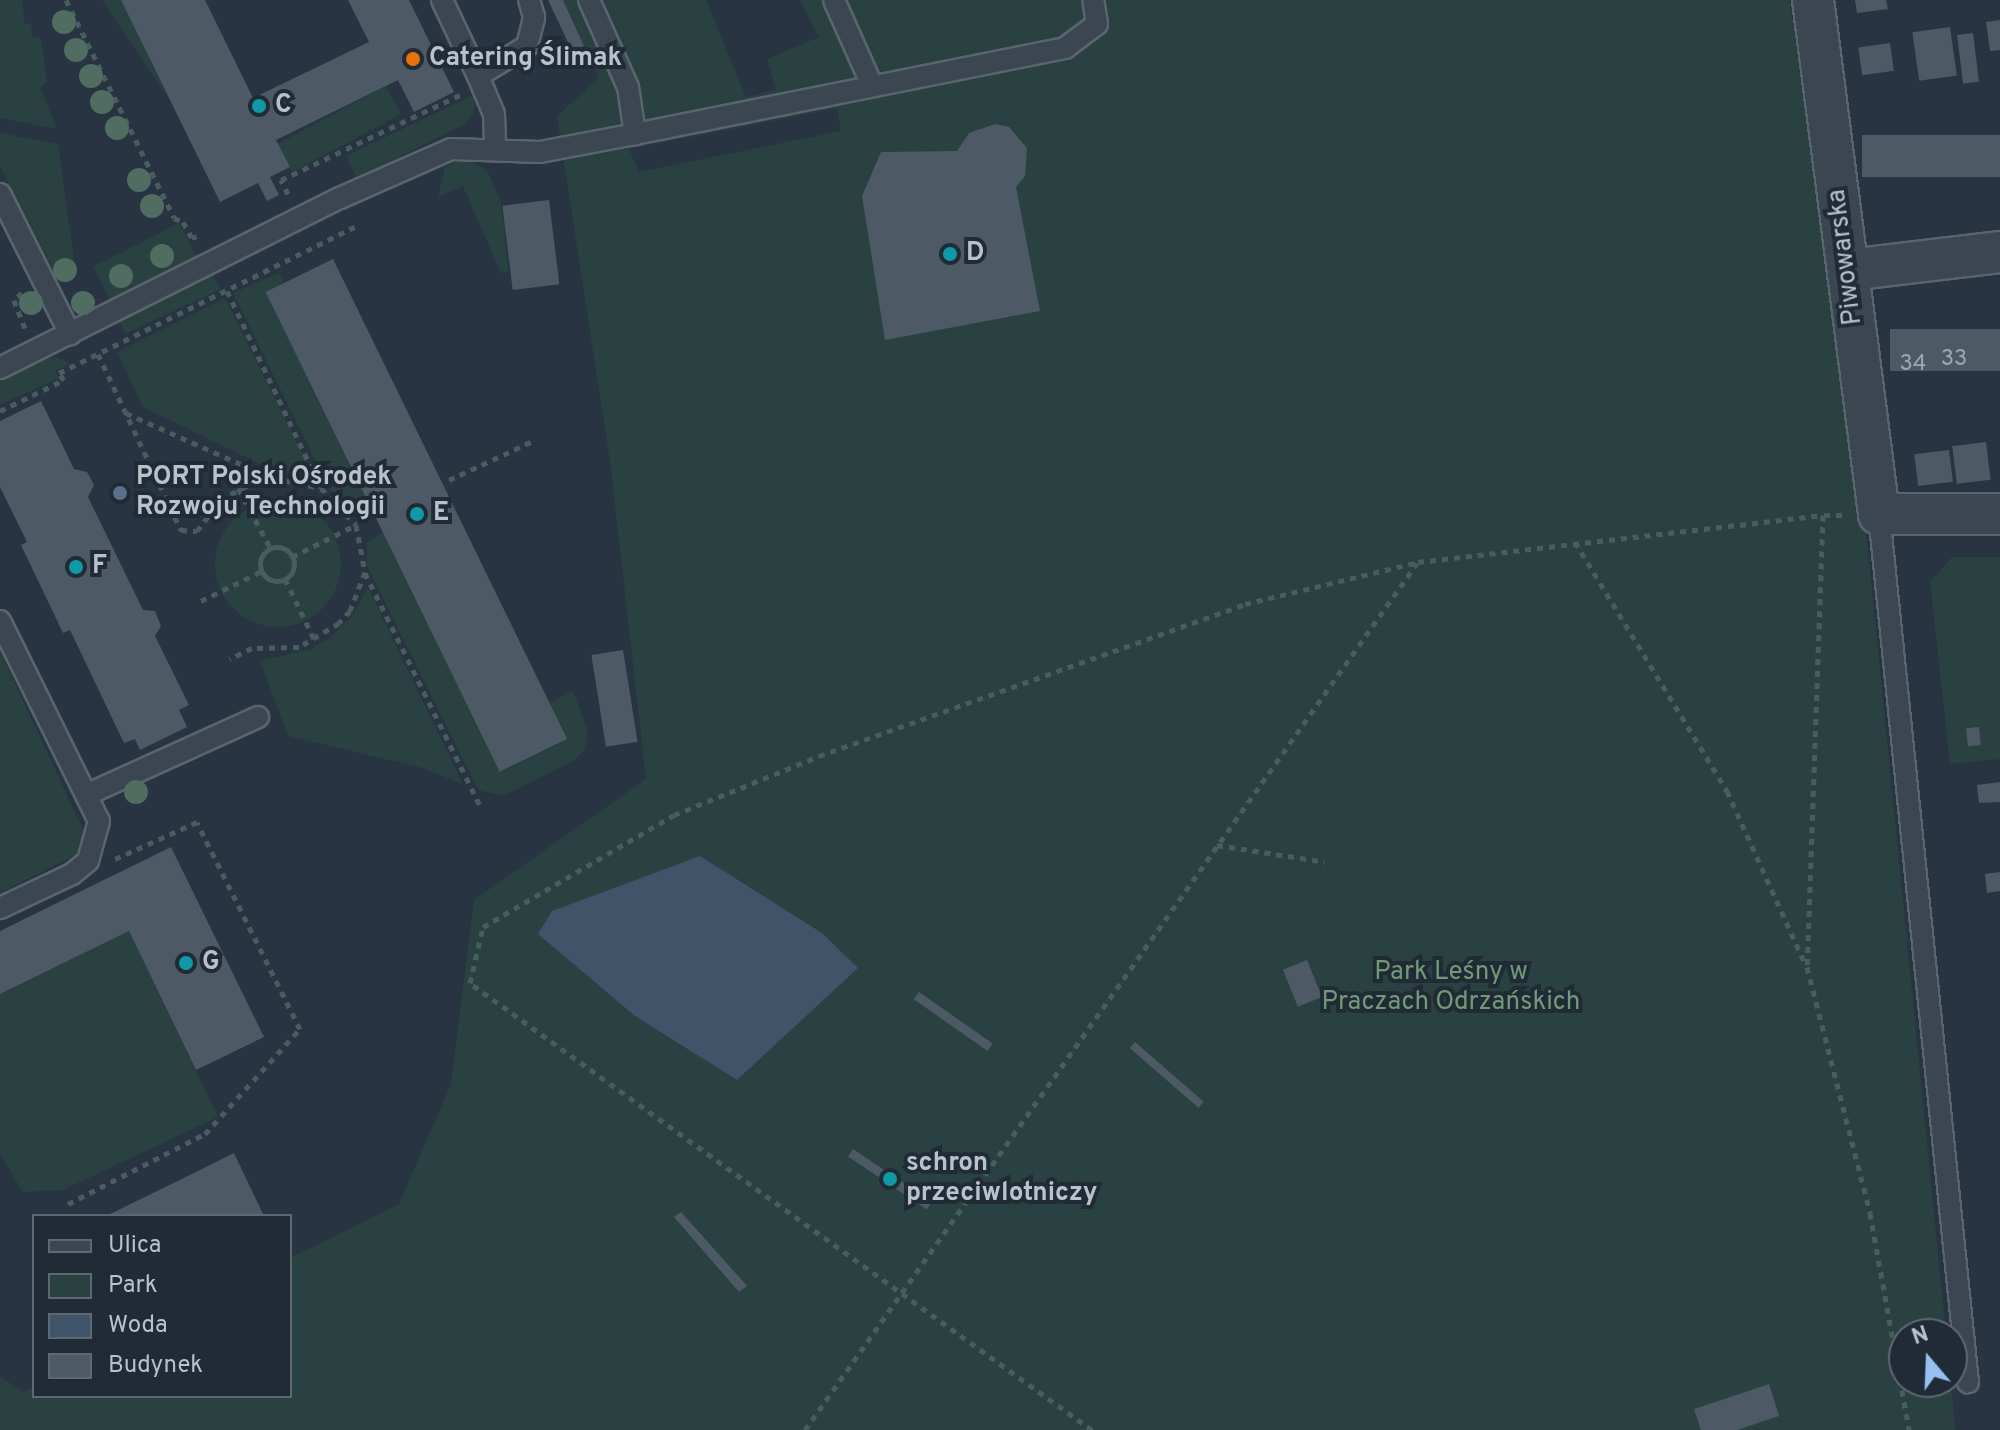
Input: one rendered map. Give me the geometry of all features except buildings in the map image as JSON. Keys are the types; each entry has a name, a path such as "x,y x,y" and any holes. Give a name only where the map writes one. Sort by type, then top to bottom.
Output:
{"street":[{"name":"Piwowarska","path":"1813,0 1879,514"},
{"path":"1849,270 2000,252"},
{"path":"1879,514 2000,514"}],"lane":[{"path":"442,0 475,83 494,114 495,150"},
{"path":"475,83 527,46 534,17 529,0"},
{"path":"589,0 628,87 635,134"},
{"path":"834,0 871,83"},
{"path":"0,368 451,149 540,152 871,83 1065,48 1097,24 1093,0"},
{"path":"0,194 70,334"},
{"path":"1879,514 1961,1318"},
{"path":"0,621 99,821 97,842 88,861 72,874 0,908"},
{"path":"86,795 258,717"}],"path":[{"path":"66,0 174,218 183,222 192,238 205,232"},
{"path":"274,202 289,196 281,180 475,83"},
{"path":"0,411 64,380 59,373 355,227"},
{"path":"28,337 14,300 29,286"},
{"path":"227,291 321,488 347,510 356,525 365,572 480,806"},
{"path":"98,354 181,530 197,531 220,500 238,488 273,478"},
{"path":"126,413 273,478 321,488"},
{"path":"449,480 533,441"},
{"path":"238,488 271,549"},
{"path":"1092,1430 470,983 483,927 674,815 1117,646 1245,604 1418,562 1823,515 1879,514"},
{"path":"1807,967 1823,515"},
{"path":"292,557 356,525"},
{"path":"1575,542 1727,791 1807,967 1870,1213 1909,1430"},
{"path":"281,548 292,557 294,568 285,579 271,580 262,571 262,558 271,549 281,548"},
{"path":"805,1430 1418,562"},
{"path":"201,601 262,571"},
{"path":"229,659 252,648 282,649 315,641 350,611 365,572"},
{"path":"285,579 315,641"},
{"path":"68,1204 205,1134 300,1029 197,822 143,849 72,874"},
{"path":"1217,845 1325,862"}],"green space":[{"path":"0,0 22,0 25,24 31,24 33,38 41,38 47,83 40,87 57,129 0,118"},
{"path":"102,0 121,0 170,101"},
{"name":"Park Leśny w Praczach Odrzańskich","path":"563,0 706,0 746,97 776,90 767,59 819,37 800,0 1790,0 1850,451 1865,519 1944,1318 1888,1318 1888,1398 1952,1398 1955,1430 0,1430 0,1376 23,1392 32,1388 32,1398 292,1398 292,1257 399,1204 451,1084 474,900 646,779 610,461 557,116 599,78","holes":["837,108 841,131 639,172 629,149"]},
{"path":"386,86 401,114 292,172 277,144"},
{"path":"475,94 474,113 463,125 357,178 346,156"},
{"path":"0,133 58,144 76,274 60,283 0,166"},
{"path":"465,158 487,170 501,202 509,272 501,273 463,186 438,197 445,167"},
{"path":"179,223 196,257 111,300 93,267"},
{"path":"279,273 284,283 266,292 365,496 349,504 330,490 233,293"},
{"path":"213,274 220,289 125,334 118,318"},
{"path":"225,298 312,477 278,473 143,407 117,352"},
{"path":"57,357 70,364 55,371 59,378 0,405 0,379 42,358"},
{"path":"278,501 302,506 322,520 336,540 341,564 336,588 322,608 302,622 278,627 254,622 234,608 220,588 215,564 220,540 234,520 254,506"},
{"path":"383,533 501,772 566,740 549,703 573,691 588,731 585,750 573,761 503,796 478,790 367,566 367,542"},
{"path":"1952,557 2000,557 2000,759 1950,764 1930,582"},
{"path":"367,588 463,784 419,767 288,736 260,661 311,649 330,638 354,614"},
{"path":"0,651 88,840 79,853 0,893"},
{"path":"129,931 218,1117 63,1190 23,1192 0,1154 0,994"}],"water":[{"path":"700,856 822,933 858,968 737,1080 635,1016 538,934 552,911"}],"place":[{"name":"Catering Ślimak","path":"413,59"},
{"name":"C","path":"259,106"},
{"name":"D","path":"950,254"},
{"name":"PORT Polski Ośrodek Rozwoju Technologii","path":"120,493"},
{"name":"E","path":"417,514"},
{"name":"F","path":"76,567"},
{"name":"G","path":"186,963"},
{"name":"schron przeciwlotniczy","path":"890,1179"}]}
